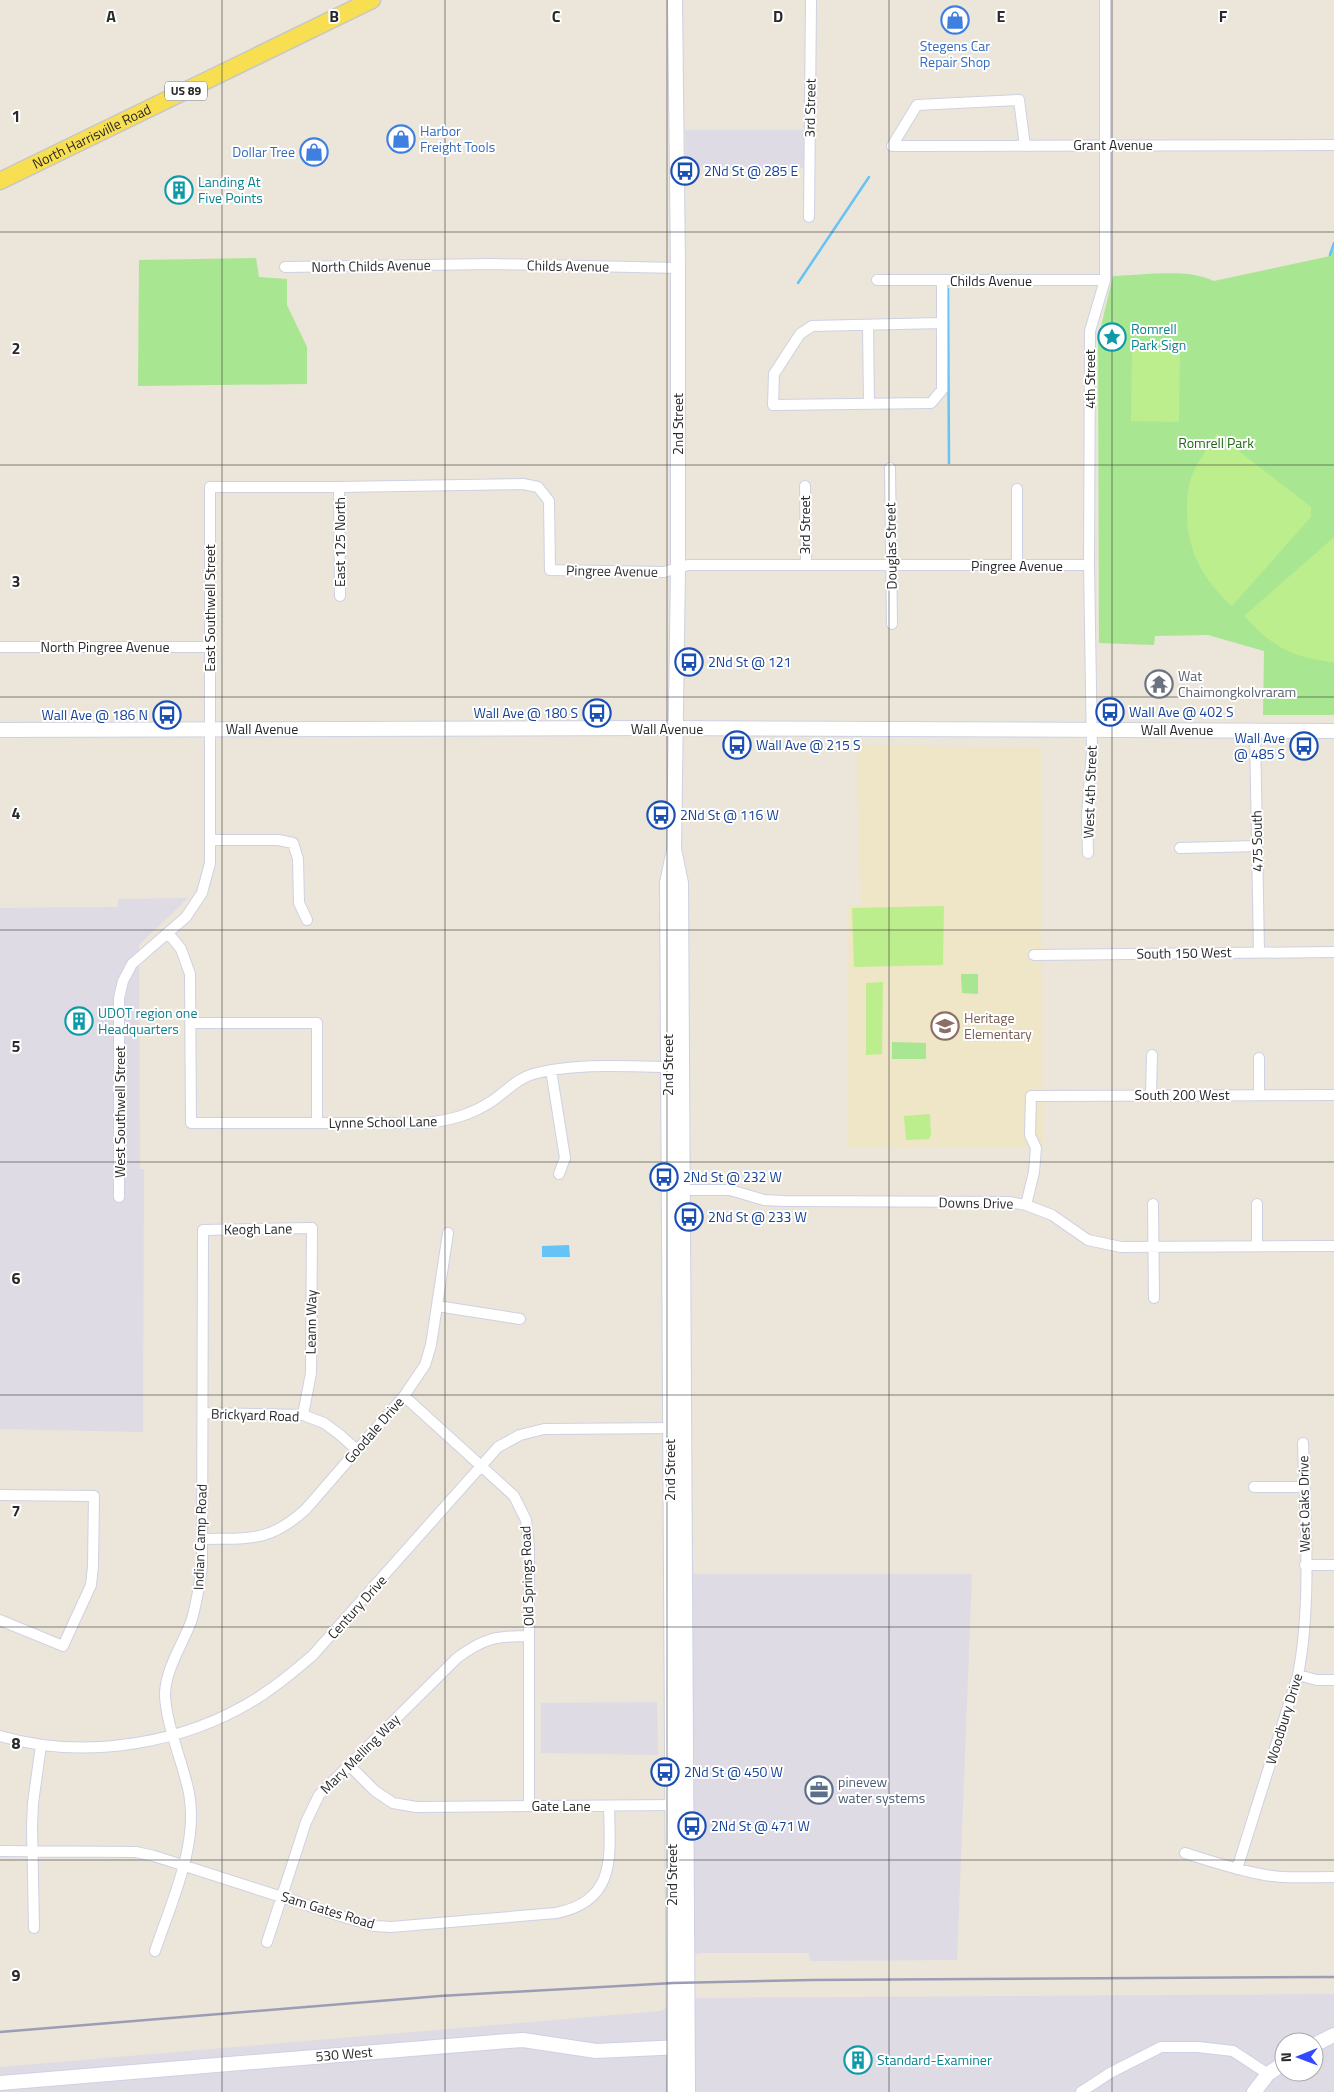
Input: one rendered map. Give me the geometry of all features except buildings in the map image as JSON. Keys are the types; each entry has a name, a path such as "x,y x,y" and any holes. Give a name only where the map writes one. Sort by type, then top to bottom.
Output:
{"main road":[{"name":"North Harrisville Road","path":"0,181 372,0"},
{"name":"2nd Street","path":"674,2092 673,2046 679,1805 675,1067 681,883 674,849 678,568 678,268 675,0"},
{"name":"Wall Avenue","path":"0,730 675,728 1334,731"},
{"name":"2nd Street","path":"679,1805 688,2092"},
{"name":"530 West","path":"0,2083 508,2040 523,2040 596,2051 688,2046"},
{"path":"1254,2092 1268,2074 1274,2070"}],"street":[{"name":"3rd Street","path":"809,217 810,0"},
{"name":"4th Street","path":"1092,730 1090,331 1105,280 1104,0"},
{"name":"Grant Avenue","path":"1025,146 1019,100 917,105 892,146 1025,146 1334,144"},
{"name":"Childs Avenue","path":"457,265 678,268"},
{"name":"North Childs Avenue","path":"285,268 457,265"},
{"name":"Childs Avenue","path":"877,280 1105,280"},
{"path":"941,322 812,326 800,334 774,374 773,405 931,403 942,390 942,281"},
{"path":"868,325 869,403"},
{"name":"Douglas Street","path":"890,468 892,624"},
{"name":"Pingree Avenue","path":"210,487 523,484 538,487 549,500 550,570 664,572 688,565 1090,565"},
{"name":"3rd Street","path":"805,486 806,565"},
{"name":"East Southwell Street","path":"210,487 210,729"},
{"name":"East 125 North","path":"339,487 340,596"},
{"path":"1017,489 1017,566"},
{"name":"North Pingree Avenue","path":"0,646 211,647"},
{"name":"West Southwell Street","path":"119,1198 120,998 123,980 132,964 186,917 202,893 210,863 210,729"},
{"name":"West 4th Street","path":"1088,853 1087,815 1092,730"},
{"name":"475 South","path":"1255,730 1259,952"},
{"path":"210,840 278,840 293,843 298,859 299,903 306,920"},
{"path":"1180,848 1257,846"},
{"path":"168,933 181,949 190,974 190,1023 317,1023 317,1123"},
{"name":"South 150 West","path":"1034,954 1334,952"},
{"name":"Lynne School Lane","path":"190,1023 191,1123 427,1123 450,1120 472,1113 494,1100 513,1084 531,1074 566,1068 675,1067"},
{"path":"1151,1095 1152,1056"},
{"path":"1259,1058 1259,1095"},
{"path":"551,1070 565,1158 559,1174"},
{"name":"South 200 West","path":"1026,1205 1034,1172 1036,1148 1030,1135 1030,1096 1334,1094"},
{"name":"Downs Drive","path":"675,1190 730,1190 764,1200 784,1202 1010,1202 1026,1205 1052,1216 1088,1240 1122,1247 1334,1246"},
{"path":"1152,1204 1154,1298"},
{"path":"1257,1204 1257,1246"},
{"name":"Keogh Lane","path":"203,1230 312,1228"},
{"name":"Leann Way","path":"303,1415 311,1373 312,1228"},
{"name":"Indian Camp Road","path":"155,1951 183,1865 191,1830 189,1793 167,1709 166,1694 167,1679 191,1621 198,1595 202,1566 203,1230"},
{"name":"Goodale Drive","path":"202,1539 252,1538 268,1535 281,1528 306,1509 404,1396 425,1365 437,1306 448,1233"},
{"path":"437,1306 520,1319"},
{"name":"Old Springs Road","path":"404,1396 514,1496 526,1520 529,1547 529,1806"},
{"name":"Brickyard Road","path":"203,1413 303,1415 324,1424 357,1450"},
{"name":"Century Drive","path":"0,1736 41,1745 97,1747 134,1744 203,1725 230,1713 261,1696 288,1677 313,1655 498,1447 520,1435 544,1429 677,1428"},
{"name":"West Oaks Drive","path":"1303,1443 1305,1564"},
{"path":"1254,1487 1304,1487"},
{"path":"0,1495 94,1496 91,1585 63,1646 0,1620"},
{"path":"1305,1564 1334,1565"},
{"name":"Woodbury Drive","path":"1237,1869 1298,1674 1304,1645 1305,1564"},
{"name":"Mary Melling Way","path":"267,1942 312,1808 319,1795 463,1653 476,1644 492,1638 529,1636"},
{"path":"1298,1674 1318,1680 1334,1680"},
{"path":"34,1928 33,1803 41,1745"},
{"name":"Gate Lane","path":"349,1765 375,1791 393,1803 416,1807 679,1805"},
{"name":"Sam Gates Road","path":"0,1851 136,1852 375,1926 391,1927 556,1913 571,1910 586,1903 598,1890 608,1870 609,1806"},
{"path":"1185,1852 1237,1869 1262,1874 1291,1877 1334,1877"},
{"path":"1081,2092 1110,2073 1161,2047 1198,2047 1233,2051 1268,2074"}],"shaded area":[{"path":"685,130 807,130 807,168 686,167"},
{"name":"Heritage Elementary","path":"857,745 1041,748 1043,1147 847,1147 847,906 861,905"},
{"name":"UDOT region one Headquarters","path":"188,898 139,945 140,1169 144,1169 143,1432 0,1429 0,908 118,907 118,899"},
{"path":"688,1574 972,1574 957,1960 810,1961 809,1953 701,1953 690,1955"},
{"path":"657,1702 658,1755 541,1753 541,1703"},
{"path":"1334,1994 1334,2092 0,2092 0,2067 660,2011 696,1998"}],"green space":[{"name":"Romrell Park","path":"1334,247 1334,715 1263,715 1264,651 1208,635 1155,636 1154,645 1099,643 1098,339 1113,276 1179,273 1214,281 1330,256"},
{"path":"256,258 259,277 287,279 287,305 307,347 307,384 138,386 139,260"},
{"path":"1132,348 1180,348 1179,422 1131,421"},
{"path":"1217,434 1311,507 1311,517 1232,606 1221,596 1204,574 1193,550 1187,523 1187,496 1193,472"},
{"path":"1334,539 1334,662 1330,662 1315,660 1282,648 1263,635 1244,616"},
{"path":"944,906 943,965 854,967 852,908"},
{"path":"961,974 978,974 978,994 962,993"},
{"path":"883,982 882,1054 866,1055 866,983"},
{"path":"892,1042 926,1043 926,1059 892,1059"},
{"path":"930,1114 931,1135 929,1139 906,1140 904,1116"}],"water":[{"path":"569,1245 570,1257 542,1257 542,1246"}],"waterway":[{"path":"798,283 869,177"},
{"path":"1330,255 1334,243"},
{"path":"948,289 949,463"}],"railway":[{"path":"0,2032 440,1996 673,1983 811,1980 1334,1977"}],"place":[{"name":"Stegens Car Repair Shop","path":"955,20"},
{"name":"Harbor Freight Tools","path":"401,139"},
{"name":"Dollar Tree","path":"314,152"},
{"name":"2Nd St @ 285 E","path":"685,171"},
{"name":"Landing At Five Points","path":"179,190"},
{"name":"Romrell Park Sign","path":"1112,337"},
{"name":"2Nd St @ 121","path":"689,662"},
{"name":"Wat Chaimongkolvraram","path":"1159,684"},
{"name":"Wall Ave @ 402 S","path":"1110,712"},
{"name":"Wall Ave @ 180 S","path":"597,713"},
{"name":"Wall Ave @ 186 N","path":"167,715"},
{"name":"Wall Ave @ 215 S","path":"737,745"},
{"name":"Wall Ave @ 485 S","path":"1304,746"},
{"name":"2Nd St @ 116 W","path":"661,815"},
{"name":"UDOT region one Headquarters","path":"79,1021"},
{"name":"Heritage Elementary","path":"945,1026"},
{"name":"2Nd St @ 232 W","path":"664,1177"},
{"name":"2Nd St @ 233 W","path":"689,1217"},
{"name":"2Nd St @ 450 W","path":"665,1772"},
{"name":"pinevew water systems","path":"819,1790"},
{"name":"2Nd St @ 471 W","path":"692,1826"},
{"name":"Standard-Examiner","path":"858,2060"}]}
